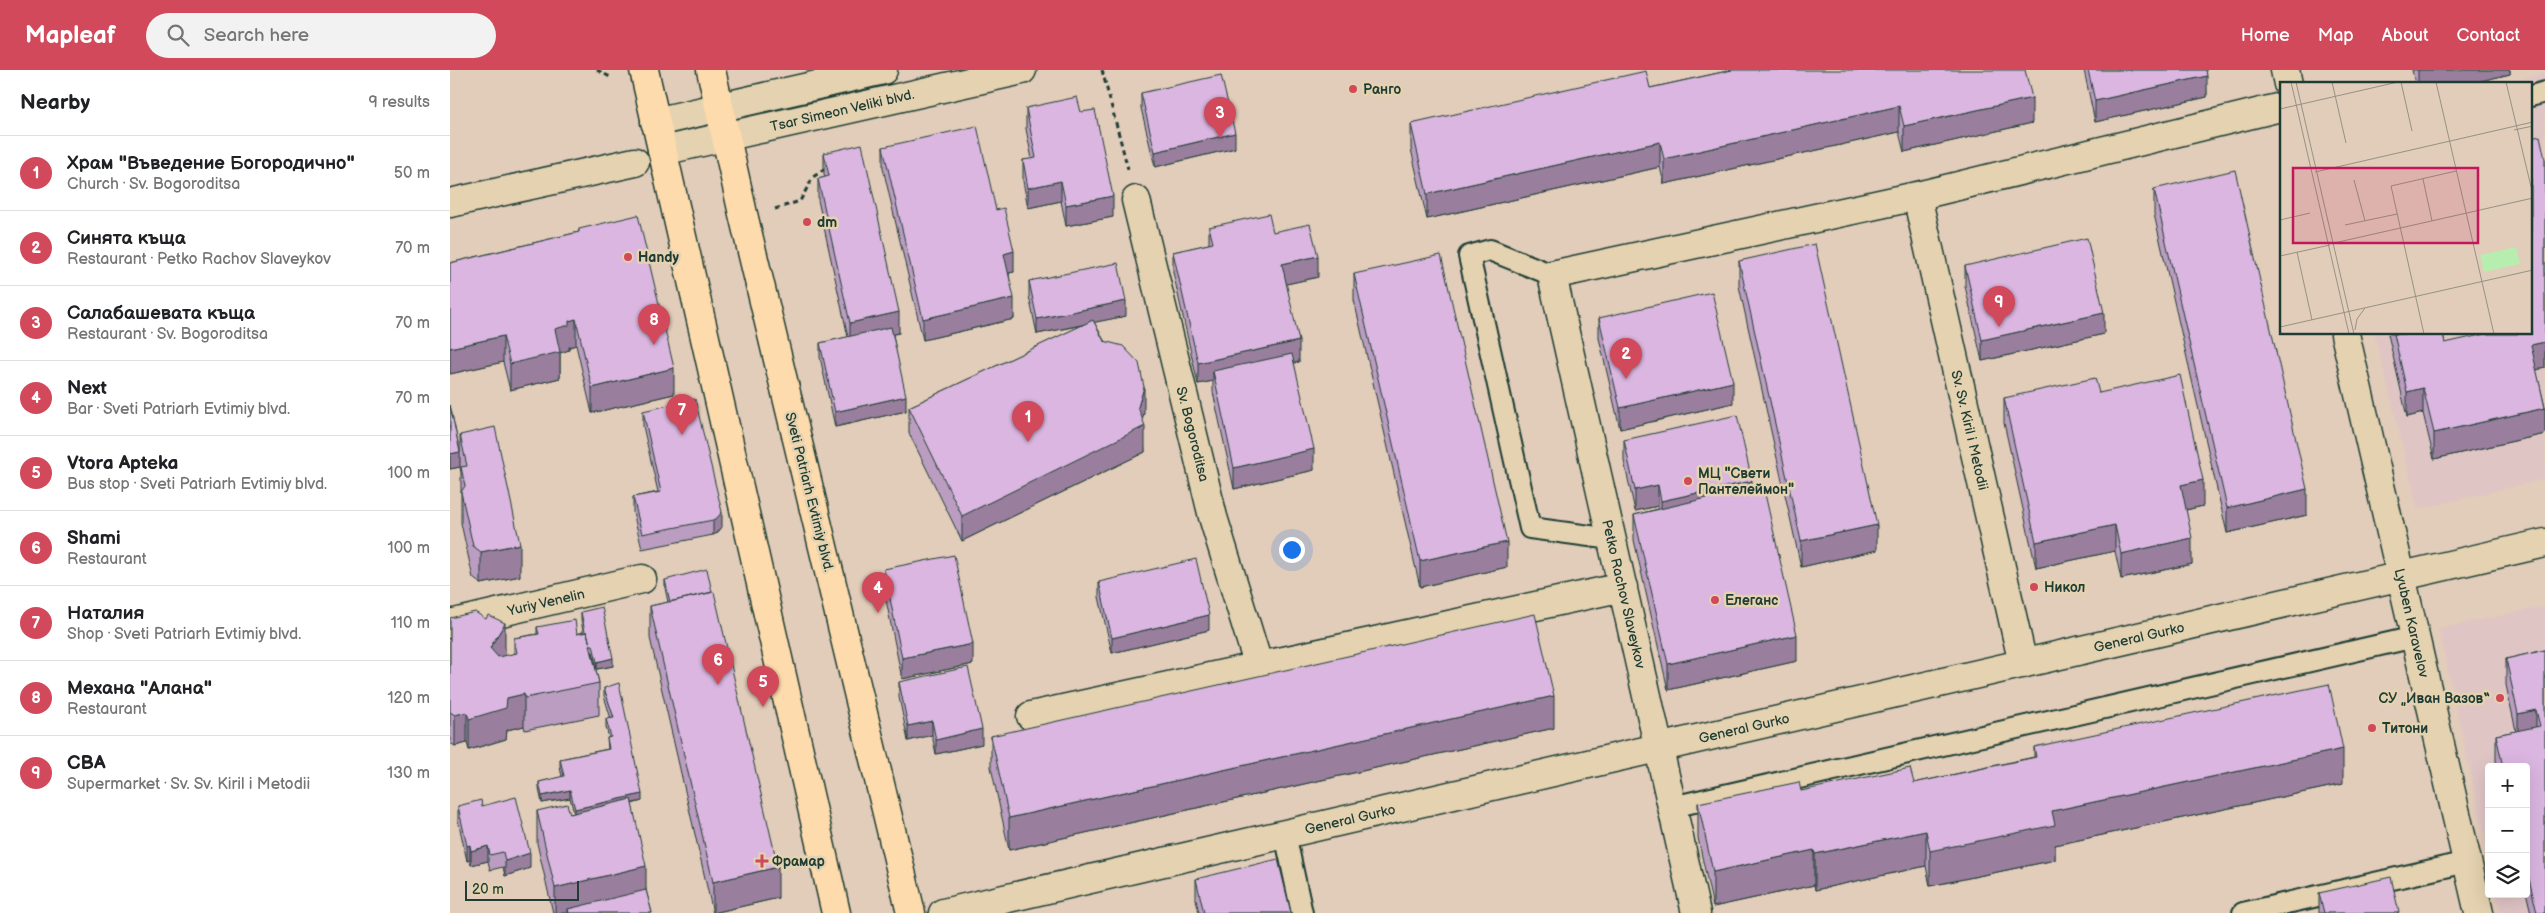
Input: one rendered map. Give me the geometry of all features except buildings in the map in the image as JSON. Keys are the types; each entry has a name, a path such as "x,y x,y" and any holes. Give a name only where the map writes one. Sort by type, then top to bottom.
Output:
{"main road":[{"path":"644,70 836,913"},
{"name":"Sveti Patriarh Evtimiy blvd.","path":"711,70 743,214 911,913"}],"street":[{"path":"655,122 883,70"},
{"name":"Tsar Simeon Veliki blvd.","path":"662,151 1022,70"},
{"path":"1552,275 1917,196 2280,106"},
{"path":"450,203 635,162"},
{"name":"Sv. Sv. Kiril i Metodii","path":"1917,196 2023,664"},
{"name":"Sv. Bogoroditsa","path":"1136,200 1213,517 1259,667"},
{"name":"Petko Rachov Slaveykov","path":"1552,275 1696,913"},
{"name":"Lyuben Karavelov","path":"2345,335 2479,913"},
{"name":"General Gurko","path":"943,913 2545,543"},
{"name":"Yuriy Venelin","path":"450,624 642,580"},
{"path":"1031,716 1623,587"}],"lane":[{"path":"2532,96 2545,92"},
{"path":"1552,275 1490,250 1469,256 1530,528 1612,539"},
{"path":"1672,807 2416,637"},
{"path":"1285,834 1302,913"},
{"path":"2243,913 2467,862"}],"path":[{"path":"597,70 616,81"},
{"path":"1102,70 1136,200"},
{"path":"743,214 800,201 813,177 831,166"}],"shaded area":[{"path":"2545,73 2545,479 2418,509 2375,335 2532,335 2532,82 2510,82"},
{"name":"СУ „Иван Вазов“","path":"2545,606 2545,913 2501,913 2498,898 2530,898 2530,763 2485,763 2485,838 2439,629"}],"place":[{"name":"Ранго","path":"1353,89"},
{"name":"Салабашевата къща","path":"1220,138"},
{"name":"dm","path":"807,222"},
{"name":"Handy","path":"628,257"},
{"name":"CBA","path":"1999,327"},
{"name":"Механа \"Алана\"","path":"654,345"},
{"name":"Синята къща","path":"1626,379"},
{"name":"Наталия","path":"682,435"},
{"name":"Храм \"Въведение Богородично\"","path":"1028,442"},
{"name":"МЦ \"Свети Пантелеймон\"","path":"1688,481"},
{"name":"Никол","path":"2034,587"},
{"name":"Елеганс","path":"1715,600"},
{"name":"Next","path":"878,613"},
{"name":"Shami","path":"718,685"},
{"name":"СУ „Иван Вазов“","path":"2500,698"},
{"name":"Vtora Apteka","path":"763,707"},
{"name":"Титони","path":"2372,728"},
{"name":"Фрамар","path":"762,861"}]}
